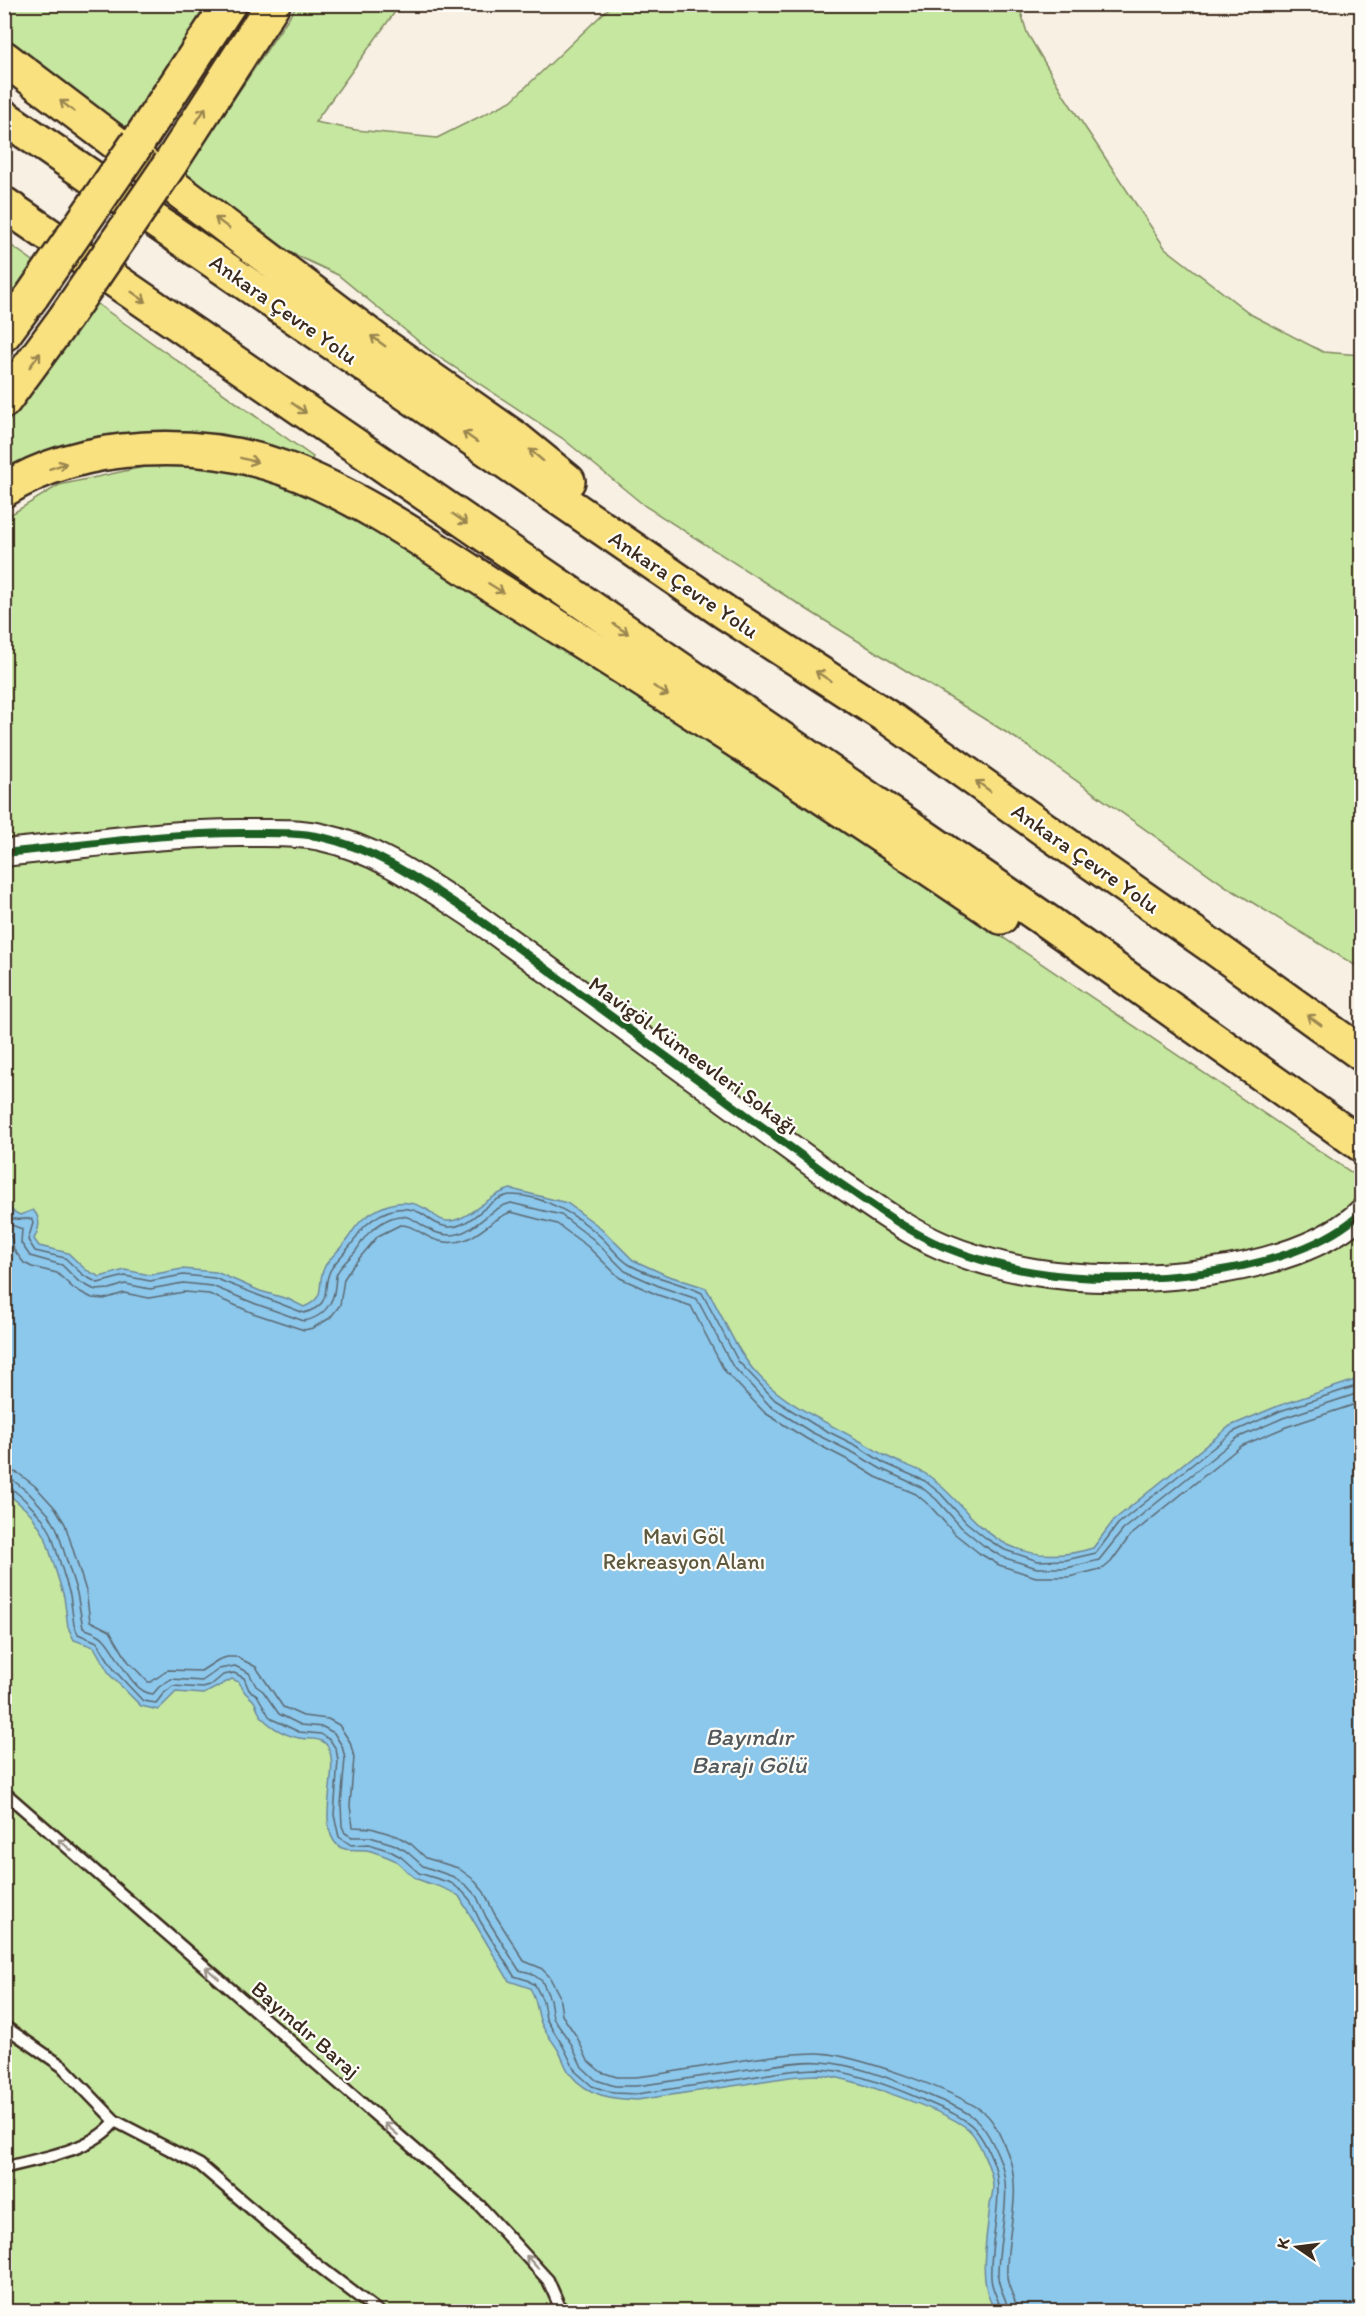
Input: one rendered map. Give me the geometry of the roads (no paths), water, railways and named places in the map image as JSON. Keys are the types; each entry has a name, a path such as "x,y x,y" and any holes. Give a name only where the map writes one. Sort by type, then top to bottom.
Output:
{"highway":[{"path":"4,334 138,142 230,4"},
{"path":"4,401 65,318 170,164 273,4"},
{"path":"4,58 376,341 514,436 726,613"},
{"name":"Ankara Çevre Yolu","path":"4,117 726,613 892,720 1362,1054"},
{"path":"4,204 1048,922 1330,1124"},
{"path":"4,490 54,466 90,456 166,447 207,449 284,468 334,490 599,652 816,791 1090,978 1362,1145"}],"street":[{"name":"Mavigöl Kümeevleri Sokağı","path":"4,853 219,832 321,837 366,852 414,876 470,913 847,1188 896,1220 942,1245 987,1260 1034,1272 1080,1276 1173,1276 1252,1263 1284,1254 1313,1244 1352,1221 1362,1212"}],"lane":[{"name":"Bayındır Baraj","path":"4,1792 480,2206 548,2280 562,2312"},
{"path":"4,2026 62,2067 115,2121 200,2165 316,2264 379,2312"},
{"path":"4,2168 87,2144 104,2134 115,2121"}],"water":[{"name":"Bayındır Barajı Gölü","path":"511,1189 567,1203 601,1228 633,1260 666,1275 706,1288 744,1357 771,1388 808,1413 884,1455 929,1476 949,1493 976,1522 996,1538 1029,1552 1050,1555 1093,1548 1114,1520 1230,1426 1278,1406 1361,1378 1361,2311 996,2311 986,2288 984,2260 993,2187 981,2148 968,2129 919,2104 851,2081 818,2075 782,2078 637,2100 601,2095 585,2088 569,2072 543,2027 530,1988 509,1981 459,1896 417,1879 390,1858 371,1851 342,1848 334,1841 329,1830 328,1818 332,1762 330,1751 325,1743 319,1740 293,1737 276,1729 261,1716 239,1682 232,1679 204,1694 176,1692 158,1710 141,1706 110,1675 94,1647 74,1640 68,1627 64,1597 45,1536 31,1514 5,1491 5,1202 12,1211 20,1215 33,1210 36,1213 39,1224 34,1239 39,1246 68,1253 86,1270 100,1277 125,1270 150,1275 182,1269 216,1272 304,1307 312,1303 319,1294 322,1272 327,1262 360,1222 378,1209 402,1202 410,1203 426,1209 440,1219 457,1220 495,1196"}],"park label":[{"name":"Mavi Göl Rekreasyon Alanı","path":"684,1548"}]}
